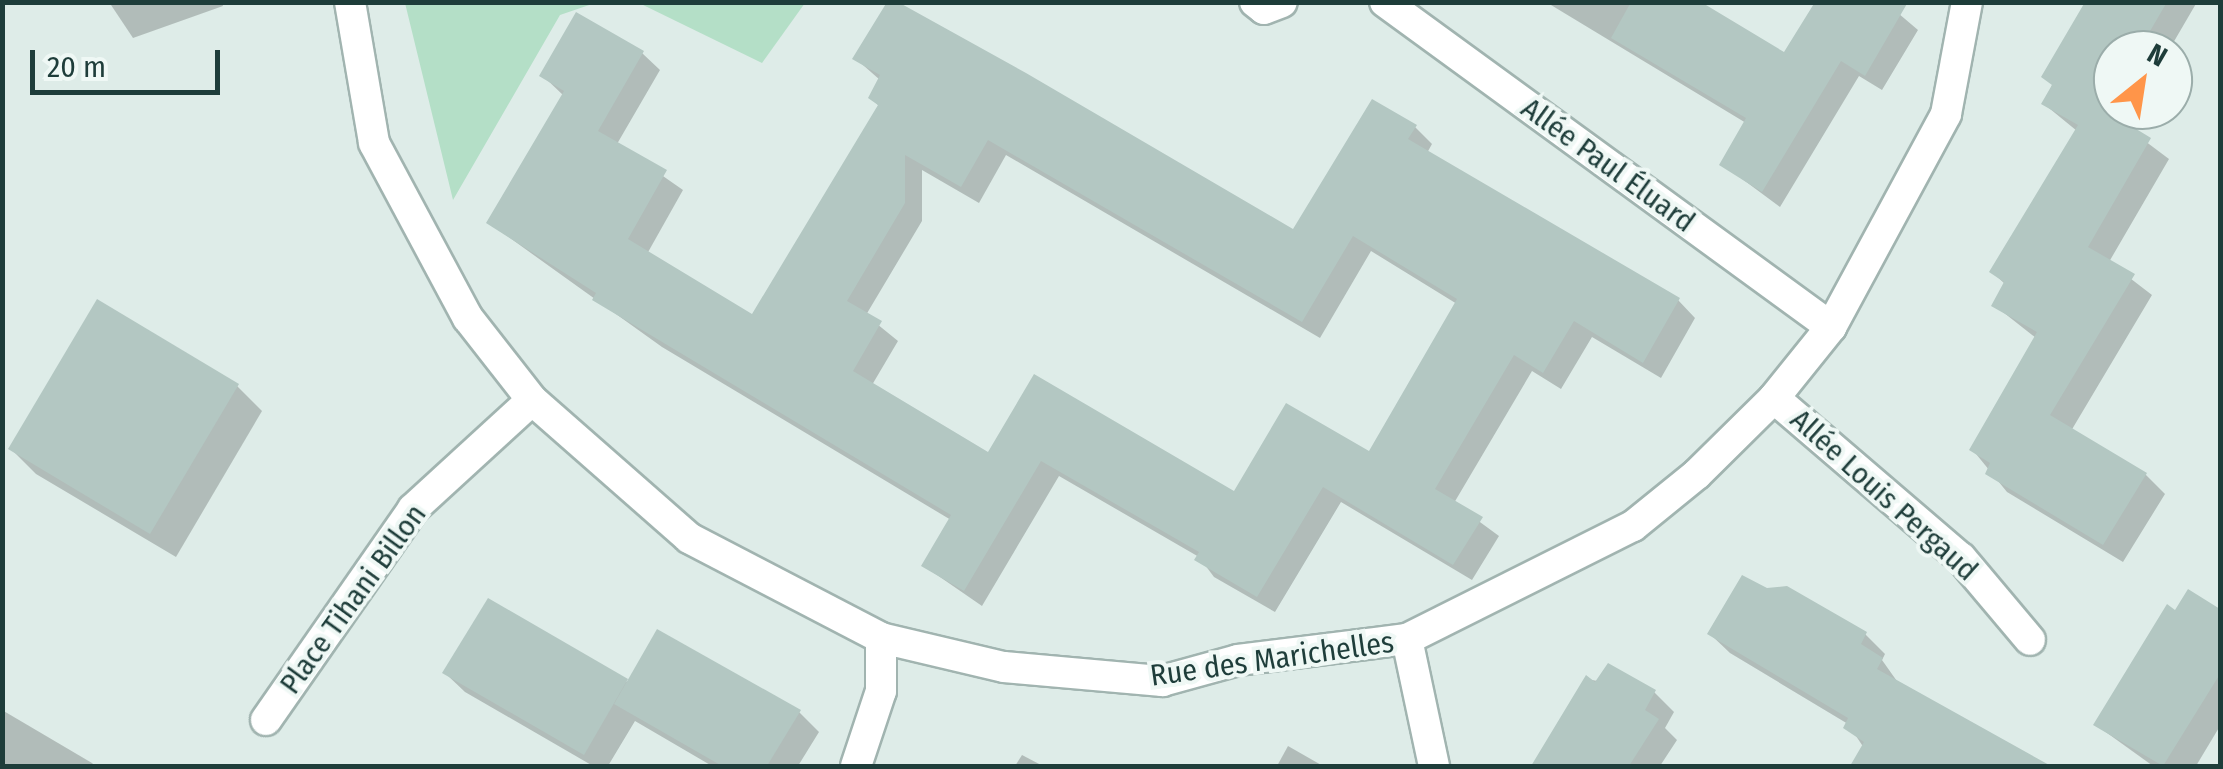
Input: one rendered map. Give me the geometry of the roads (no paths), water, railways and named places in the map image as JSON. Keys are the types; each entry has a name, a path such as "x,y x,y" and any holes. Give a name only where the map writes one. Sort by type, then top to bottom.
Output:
{"street":[{"name":"Rue des Marichelles","path":"350,2 374,143 468,318 532,400 688,538 881,638 1004,666 1162,681 1238,660 1407,639 1634,526 1774,398 1832,328 1946,114 1967,2"},
{"path":"1254,2 1264,8 1282,2"},
{"name":"Allée Paul Éluard","path":"1385,2 1832,328"},
{"name":"Allée Louis Pergaud","path":"1774,398 1962,558 2030,640"},
{"name":"Place Tihani Billon","path":"266,720 413,509 532,400"},
{"path":"856,766 881,691 881,638"},
{"path":"1407,639 1434,766"}]}
